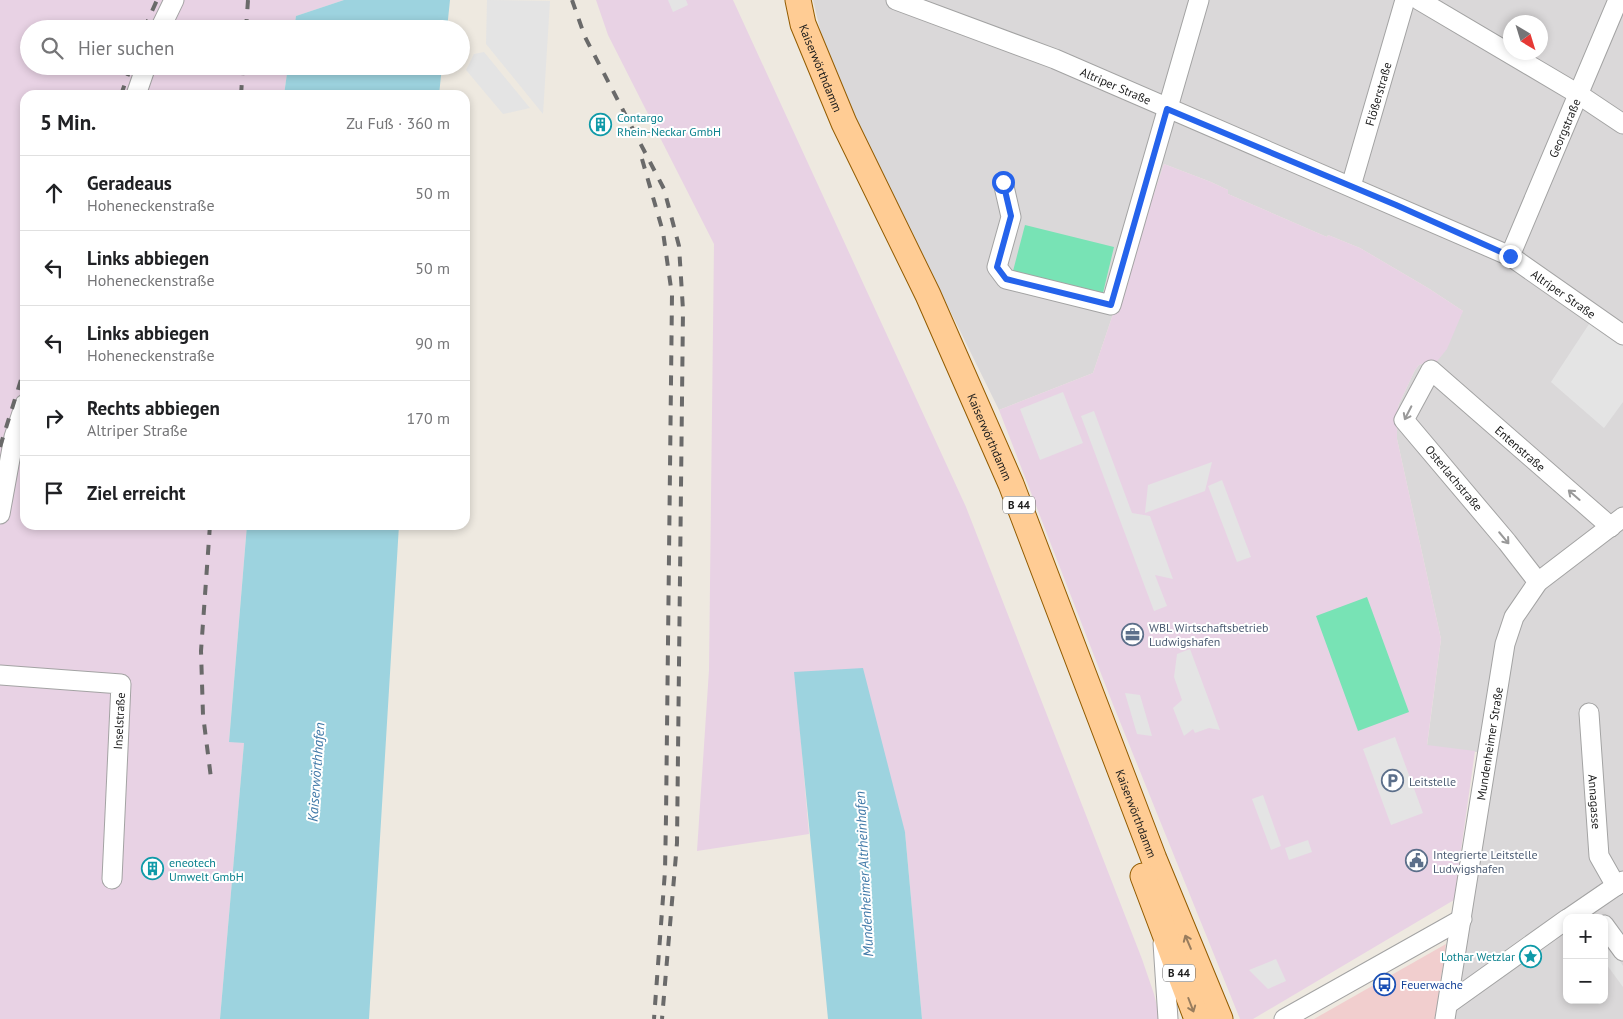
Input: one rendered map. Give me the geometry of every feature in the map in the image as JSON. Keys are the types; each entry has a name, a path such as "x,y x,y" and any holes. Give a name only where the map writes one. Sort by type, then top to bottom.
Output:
{"main road":[{"name":"Kaiserwörthdamm","path":"784,0 805,69 915,304 997,490 1196,1019"},
{"name":"Kaiserwörthdamm","path":"798,0 803,24 841,114 928,295 1010,484 1150,850 1220,1019"}],"street":[{"path":"164,20 174,0"},
{"name":"Altriper Straße","path":"896,0 1055,59 1510,256 1623,335"},
{"path":"1003,182 1011,216 997,267 1006,279 1111,305 1199,0"},
{"name":"Flößerstraße","path":"1351,186 1404,0"},
{"path":"1419,0 1578,94 1623,124"},
{"name":"Georgstraße","path":"1510,256 1618,0"},
{"path":"138,90 143,75"},
{"name":"Entenstraße","path":"1431,370 1617,522"},
{"name":"Osterlachstraße","path":"1431,370 1404,420 1508,542 1538,582"},
{"path":"0,514 14,437 20,419"},
{"name":"Mundenheimer Straße","path":"1446,1011 1506,644 1514,617 1538,582 1617,522"},
{"name":"Inselstraße","path":"0,675 121,684 112,879"},
{"name":"Annagasse","path":"1589,713 1599,856 1620,884"},
{"path":"1594,911 1620,884"},
{"path":"1284,1019 1462,919"},
{"path":"1446,1011 1563,923"},
{"path":"1162,927 1168,1019"},
{"path":"1608,930 1623,951"}],"shaded area":[{"path":"0,0 344,0 296,16 295,20 20,20 20,75 287,75 285,90 20,90 20,530 247,530 229,741 244,743 220,1019 0,1019"},
{"path":"487,0 550,1 543,114 486,44"},
{"path":"596,0 733,0 966,507 1142,959 1160,1019 922,1019 905,832 795,672 809,834 697,851 709,670 714,244 608,35"},
{"path":"668,0 686,0 688,5 673,12"},
{"path":"813,0 1623,0 1623,1019 1450,1019 1493,754 1427,746 1441,639 1397,439 1397,415 1399,404 1415,370 1419,365 1428,362 1463,311 1360,248 1328,235 1327,237 1228,194 1228,190 1211,182 1164,164 1093,373 999,410 828,63"},
{"path":"484,52 530,108 503,114 470,75 470,62 474,54"},
{"path":"1164,164 1211,182 1228,190 1228,194 1327,237 1328,235 1360,248 1463,311 1447,349 1434,365 1428,362 1419,365 1415,370 1399,404 1397,415 1397,439 1441,639 1427,745 1475,751 1454,900 1253,1019 1240,1019 1112,702 999,410 1093,373"},
{"path":"1591,321 1623,343 1623,402 1604,428 1551,382"},
{"path":"1063,392 1083,443 1040,460 1020,409"},
{"path":"1094,411 1132,513 1150,516 1173,579 1155,575 1167,606 1154,611 1081,416"},
{"path":"1212,462 1205,491 1145,513 1148,485"},
{"path":"1222,480 1251,557 1237,562 1208,486"},
{"path":"1190,649 1220,730 1209,728 1195,733 1193,729 1184,736 1173,708 1182,700 1174,677 1177,654"},
{"path":"1125,693 1140,695 1152,736 1137,734"},
{"name":"Leitstelle","path":"1395,737 1423,813 1391,825 1363,749"},
{"path":"1263,795 1281,846 1271,850 1252,799"},
{"path":"1308,840 1312,852 1289,860 1285,848"},
{"path":"1446,944 1435,1019 1314,1019"},
{"path":"1611,948 1623,966 1623,987 1608,966 1608,951"},
{"path":"1276,959 1286,981 1268,989 1249,970"}],"green space":[{"path":"1025,225 1114,247 1103,293 1013,271"},
{"path":"1367,597 1409,712 1358,731 1316,616"}],"water":[{"path":"344,0 450,0 448,20 295,20 296,16"},
{"path":"287,75 441,75 440,90 285,90"},
{"name":"Kaiserwörthhafen","path":"247,530 399,530 369,1019 220,1019 244,743 229,742"},
{"name":"Mundenheimer Altrheinhafen","path":"863,668 905,832 922,1019 828,1019 794,672"}],"railway":[{"path":"148,20 157,0"},
{"path":"247,20 248,0"},
{"path":"572,0 585,37 664,189 679,246 683,310 677,843 662,1019"},
{"path":"123,90 128,75"},
{"path":"241,90 242,75"},
{"path":"642,159 663,232 672,295 665,871 654,1019"},
{"path":"0,447 20,383"},
{"path":"210,530 201,651 203,715 211,778"}],"place":[{"name":"Contargo Rhein-Neckar GmbH","path":"601,124"},
{"name":"WBL Wirtschaftsbetrieb Ludwigshafen","path":"1133,634"},
{"name":"Leitstelle","path":"1393,781"},
{"name":"Integrierte Leitstelle Ludwigshafen","path":"1417,861"},
{"name":"eneotech Umwelt GmbH","path":"153,869"},
{"name":"Lothar Wetzlar","path":"1531,956"},
{"name":"Feuerwache","path":"1385,984"}],"route":[{"path":"1003,182 1011,216 997,267 1006,279 1111,305 1167,109 1396,205 1510,256"}]}
